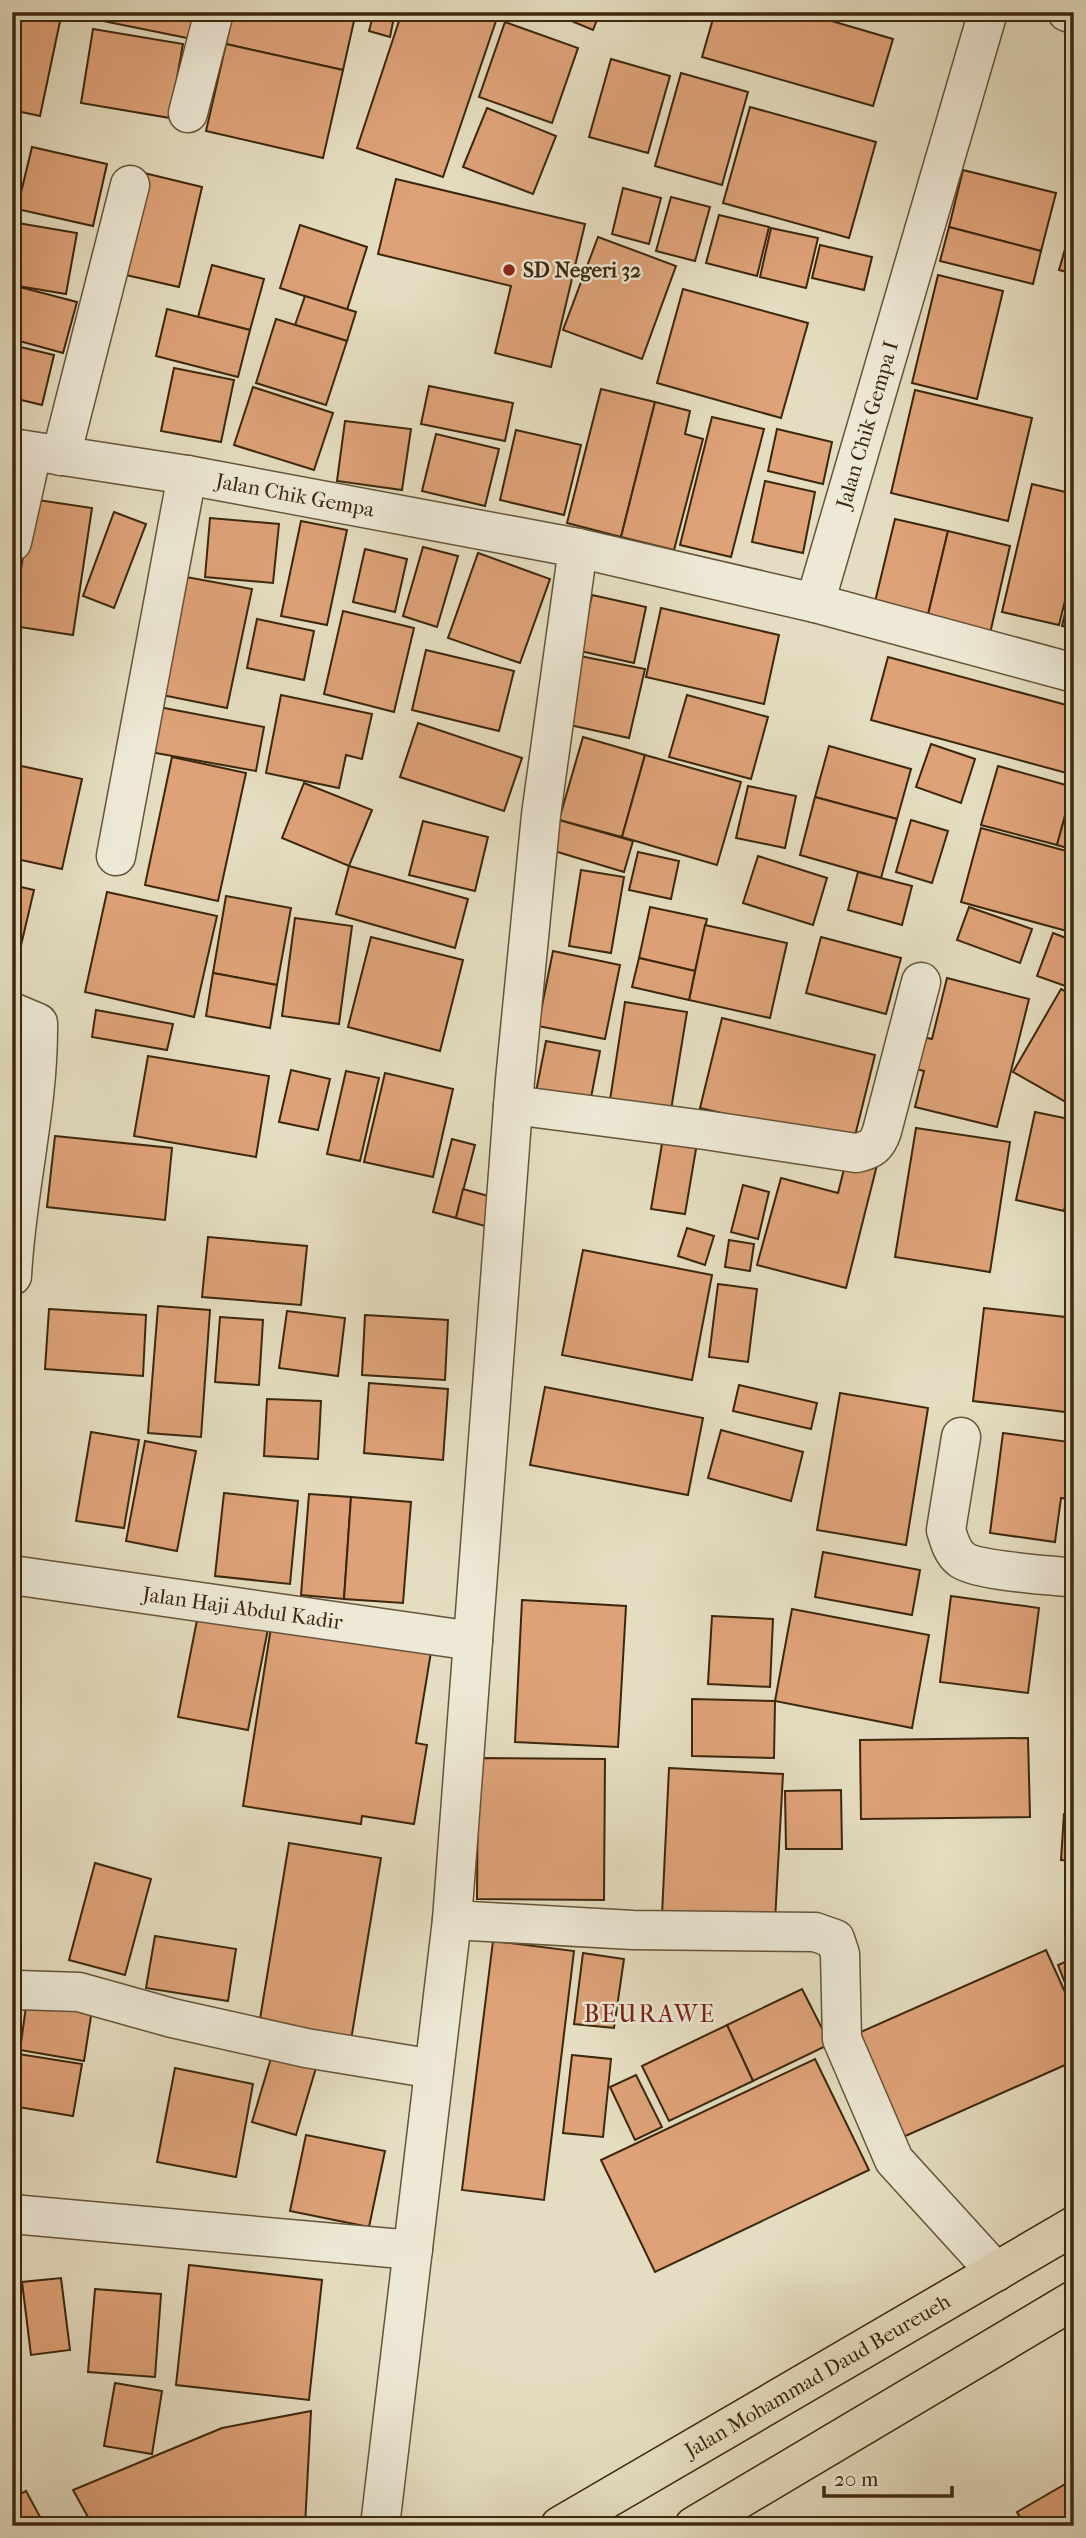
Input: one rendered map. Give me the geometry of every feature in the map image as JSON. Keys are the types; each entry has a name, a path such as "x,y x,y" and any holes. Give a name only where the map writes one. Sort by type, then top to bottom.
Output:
{"highway":[{"name":"Jalan Mohammad Daud Beureueh","path":"560,2526 1074,2226"},
{"path":"694,2526 1074,2300"}],"street":[{"path":"188,113 214,12"},
{"name":"Jalan Chik Gempa I","path":"816,603 988,12"},
{"path":"1067,12 1074,14"},
{"path":"12,542 35,452 130,185"},
{"name":"Jalan Chik Gempa","path":"35,452 187,475 578,548"},
{"path":"116,856 187,475"},
{"path":"380,2526 452,1920 513,1105 541,815 578,548 816,603 1074,673"},
{"path":"513,1105 856,1153 870,1150 879,1140 882,1131 921,982"},
{"path":"12,1012 38,1023 38,1056 13,1255"},
{"path":"961,1437 946,1530 951,1545 961,1560 981,1566 1074,1578"},
{"name":"Jalan Haji Abdul Kadir","path":"12,1575 473,1642"},
{"path":"452,1920 633,1930 815,1932 835,1940 840,1954 842,2039 894,2160 996,2272"},
{"path":"12,1992 79,1992 172,2018 306,2048 434,2068"},
{"path":"12,2214 413,2250"}],"building":[{"path":"12,12 62,12 40,116 12,110"},
{"path":"99,12 203,12 197,40 98,20"},
{"path":"233,12 356,12 343,70 226,44"},
{"path":"374,12 395,12 390,37 369,31"},
{"path":"402,12 499,12 443,177 357,148"},
{"path":"536,12 556,12 554,19"},
{"path":"559,12 600,12 593,30 557,15"},
{"path":"715,12 801,12 893,39 873,106 702,57"},
{"path":"505,22 578,48 552,123 479,97"},
{"path":"93,29 183,44 170,118 81,103"},
{"path":"226,44 343,70 323,158 206,131"},
{"path":"611,59 670,76 648,153 589,137"},
{"path":"681,73 748,92 722,185 655,166"},
{"path":"750,107 876,142 849,238 723,203"},
{"path":"487,108 556,136 533,194 463,167"},
{"path":"32,147 107,164 93,226 17,209"},
{"path":"963,170 1056,193 1041,251 949,227"},
{"path":"140,172 202,187 179,287 117,273"},
{"name":"SD Negeri 32","path":"396,179 585,224 551,367 495,353 511,286 378,254"},
{"path":"623,188 661,198 649,244 612,234"},
{"path":"671,197 710,207 695,261 656,251"},
{"path":"719,215 769,227 757,276 706,263"},
{"path":"1074,218 1074,274 1059,270"},
{"path":"12,222 77,233 66,294 12,285"},
{"path":"300,225 367,247 347,310 280,288"},
{"path":"949,227 1041,251 1033,284 940,261"},
{"path":"771,228 818,238 806,288 760,277"},
{"path":"598,237 676,266 642,359 563,330"},
{"path":"820,245 872,257 864,290 812,278"},
{"path":"212,265 264,279 250,330 198,317"},
{"path":"938,275 1003,291 977,399 912,383"},
{"path":"12,285 77,302 63,353 12,339"},
{"path":"683,289 808,323 781,418 657,383"},
{"path":"305,296 356,312 347,341 295,325"},
{"path":"167,309 250,330 238,377 156,356"},
{"path":"276,319 347,341 326,405 256,383"},
{"path":"12,345 54,355 42,405 17,399 12,416"},
{"path":"174,368 234,380 221,442 161,431"},
{"path":"429,386 513,403 505,441 421,424"},
{"path":"253,387 333,413 314,470 234,445"},
{"path":"601,389 655,402 621,537 567,523"},
{"path":"915,390 1032,418 1008,521 891,493"},
{"path":"655,402 690,411 685,434 703,439 674,550 621,537"},
{"path":"712,417 764,429 731,557 680,545"},
{"path":"345,421 411,429 402,490 337,481"},
{"path":"777,429 832,442 823,484 768,471"},
{"path":"516,430 581,445 564,515 500,500"},
{"path":"436,434 499,449 485,506 422,491"},
{"path":"765,481 815,492 803,553 752,542"},
{"path":"1032,484 1074,494 1074,565 1059,625 1002,612"},
{"path":"31,499 92,508 73,635 13,626"},
{"path":"114,512 146,524 114,608 83,596"},
{"path":"210,518 279,524 273,583 205,577"},
{"path":"895,519 948,531 926,623 873,610"},
{"path":"301,521 347,530 327,625 281,616"},
{"path":"948,531 1010,546 989,638 926,623"},
{"path":"423,547 458,556 437,627 403,616"},
{"path":"365,549 407,559 395,612 353,602"},
{"path":"478,553 550,579 520,663 448,638"},
{"path":"1074,576 1074,628 1062,626"},
{"path":"186,577 252,589 227,708 162,695"},
{"path":"592,595 646,607 634,663 580,651"},
{"path":"661,608 779,635 764,704 646,677"},
{"path":"343,611 414,628 394,712 324,694"},
{"path":"257,619 314,631 304,680 247,668"},
{"path":"426,650 514,671 499,731 412,710"},
{"path":"580,656 645,669 629,738 565,724"},
{"path":"888,657 1074,707 1074,775 871,720"},
{"path":"281,695 372,714 362,759 346,755 339,788 266,773"},
{"path":"687,695 768,717 751,779 669,757"},
{"path":"159,707 264,727 256,771 150,752"},
{"path":"418,723 522,758 504,811 400,777"},
{"path":"583,737 645,755 622,837 559,820"},
{"path":"931,744 975,759 961,803 916,787"},
{"path":"829,746 911,769 897,819 815,797"},
{"path":"645,755 741,782 717,865 622,837"},
{"path":"172,757 246,773 218,901 145,885"},
{"path":"12,764 82,779 62,869 12,858"},
{"path":"998,766 1073,787 1057,845 981,825"},
{"path":"304,783 372,810 349,866 282,838"},
{"path":"748,786 796,796 785,848 736,838"},
{"path":"1074,787 1074,850 1057,845"},
{"path":"815,797 897,819 881,878 800,855"},
{"path":"559,820 633,841 624,872 551,850"},
{"path":"911,820 948,831 932,883 896,872"},
{"path":"423,821 488,837 475,891 409,875"},
{"path":"981,828 1074,853 1074,933 961,902"},
{"path":"638,852 679,861 671,899 629,890"},
{"path":"758,856 827,878 813,925 743,903"},
{"path":"349,866 468,899 455,948 336,914"},
{"path":"581,870 624,877 611,953 569,946"},
{"path":"858,872 912,886 902,925 848,910"},
{"path":"12,885 34,890 15,971 12,970"},
{"path":"107,892 217,916 194,1017 85,992"},
{"path":"226,896 291,908 277,985 213,973"},
{"path":"650,907 707,919 695,971 639,958"},
{"path":"969,907 1032,929 1020,963 957,940"},
{"path":"295,918 352,926 339,1024 282,1016"},
{"path":"705,925 787,943 770,1018 689,1000"},
{"path":"1053,933 1074,941 1074,989 1037,976"},
{"path":"371,937 463,960 440,1051 348,1027"},
{"path":"821,937 901,958 886,1014 806,993"},
{"path":"553,951 620,965 605,1039 538,1026"},
{"path":"639,958 695,971 689,1000 632,987"},
{"path":"213,973 277,985 270,1028 206,1016"},
{"path":"947,978 1029,999 997,1127 915,1107 924,1071 901,1065 909,1034 932,1039"},
{"path":"1061,989 1074,996 1074,1087 1066,1102 1013,1072"},
{"path":"625,1002 687,1012 671,1110 610,1100"},
{"path":"96,1010 173,1024 167,1050 92,1037"},
{"path":"722,1018 875,1055 853,1144 700,1108"},
{"path":"546,1041 600,1051 589,1108 535,1097"},
{"path":"148,1056 269,1076 256,1157 134,1136"},
{"path":"291,1070 330,1079 318,1130 279,1122"},
{"path":"346,1071 379,1078 360,1161 327,1154"},
{"path":"385,1073 453,1089 433,1177 364,1162"},
{"path":"1035,1112 1074,1120 1074,1166 1064,1211 1016,1200"},
{"path":"916,1128 1010,1142 990,1272 895,1257"},
{"path":"55,1136 172,1148 165,1220 47,1207"},
{"path":"663,1138 697,1143 685,1214 651,1209"},
{"path":"452,1139 475,1145 456,1218 433,1212"},
{"path":"847,1157 877,1165 846,1288 757,1265 781,1178 838,1193"},
{"path":"743,1185 769,1192 758,1239 731,1232"},
{"path":"463,1189 492,1197 485,1226 456,1218"},
{"path":"687,1228 714,1236 705,1265 678,1256"},
{"path":"208,1237 307,1246 301,1305 202,1297"},
{"path":"729,1240 754,1244 750,1271 725,1267"},
{"path":"583,1250 712,1275 692,1380 562,1355"},
{"path":"718,1284 757,1289 748,1362 709,1357"},
{"path":"158,1306 210,1310 201,1437 148,1433"},
{"path":"984,1308 1074,1318 1074,1413 973,1401"},
{"path":"49,1309 146,1315 143,1376 45,1369"},
{"path":"287,1311 345,1318 338,1376 279,1368"},
{"path":"365,1315 448,1320 445,1380 362,1375"},
{"path":"220,1317 263,1320 259,1385 215,1382"},
{"path":"369,1383 448,1389 443,1460 364,1453"},
{"path":"739,1385 817,1403 811,1429 733,1411"},
{"path":"545,1387 703,1418 688,1495 530,1465"},
{"path":"840,1393 928,1408 906,1545 817,1530"},
{"path":"267,1399 321,1401 318,1459 264,1456"},
{"path":"721,1430 803,1452 791,1501 708,1478"},
{"path":"91,1432 139,1440 124,1528 76,1521"},
{"path":"1003,1433 1069,1442 1065,1471 1074,1472 1074,1500 1061,1498 1055,1542 990,1533"},
{"path":"145,1441 196,1451 177,1551 126,1541"},
{"path":"224,1493 298,1501 290,1584 215,1576"},
{"path":"309,1494 351,1497 344,1599 301,1595"},
{"path":"351,1497 411,1502 403,1603 344,1599"},
{"path":"823,1552 920,1570 912,1615 815,1597"},
{"path":"951,1596 1039,1608 1028,1693 940,1682"},
{"path":"522,1600 626,1606 618,1747 515,1742"},
{"path":"792,1609 929,1635 912,1728 775,1701"},
{"path":"198,1615 268,1629 248,1730 178,1717"},
{"path":"712,1616 773,1619 770,1687 708,1684"},
{"path":"272,1621 432,1646 416,1743 427,1745 414,1824 362,1816 361,1824 243,1806"},
{"path":"12,1654 19,1655 14,1750 12,1750"},
{"path":"1074,1677 1074,1713 1067,1712"},
{"path":"692,1699 775,1701 774,1758 692,1756"},
{"path":"1074,1736 1074,1794 1071,1793"},
{"path":"1028,1738 1030,1817 861,1819 860,1740"},
{"path":"478,1758 605,1759 604,1900 477,1899"},
{"path":"669,1768 783,1774 775,1921 662,1915"},
{"path":"841,1790 842,1849 786,1849 785,1791"},
{"path":"1064,1814 1074,1814 1074,1861 1061,1860"},
{"path":"289,1843 381,1858 351,2040 259,2025"},
{"path":"95,1863 151,1879 125,1975 69,1960"},
{"path":"155,1936 236,1949 228,2001 146,1988"},
{"path":"493,1941 574,1951 544,2200 462,2190"},
{"path":"1046,1950 1074,2012 1074,2061 901,2138 854,2035"},
{"path":"583,1953 624,1959 614,2028 574,2024"},
{"path":"1074,1958 1074,2006 1058,1965"},
{"path":"802,1989 830,2044 753,2081 727,2025"},
{"path":"28,1992 93,2003 84,2061 20,2050"},
{"path":"727,2025 753,2081 669,2121 642,2066"},
{"path":"274,2048 318,2061 296,2135 252,2122"},
{"path":"12,2053 82,2064 73,2116 12,2106"},
{"path":"572,2055 611,2059 603,2137 563,2133"},
{"path":"815,2059 869,2170 655,2272 601,2160"},
{"path":"175,2068 253,2084 236,2177 157,2162"},
{"path":"636,2075 662,2127 635,2140 610,2087"},
{"path":"306,2135 385,2151 369,2227 290,2211"},
{"path":"189,2265 322,2280 309,2400 176,2385"},
{"path":"61,2278 70,2350 31,2355 22,2282"},
{"path":"95,2289 161,2294 155,2377 88,2372"},
{"path":"115,2383 162,2391 152,2454 104,2446"},
{"path":"311,2411 305,2526 93,2526 73,2490 222,2428"},
{"path":"1074,2479 1074,2526 1025,2526 1017,2512"},
{"path":"26,2491 45,2526 12,2526 12,2499"}],"place":[{"name":"SD Negeri 32","path":"509,270"}],"district":[{"name":"BEURAWE","path":"650,2014"}]}
